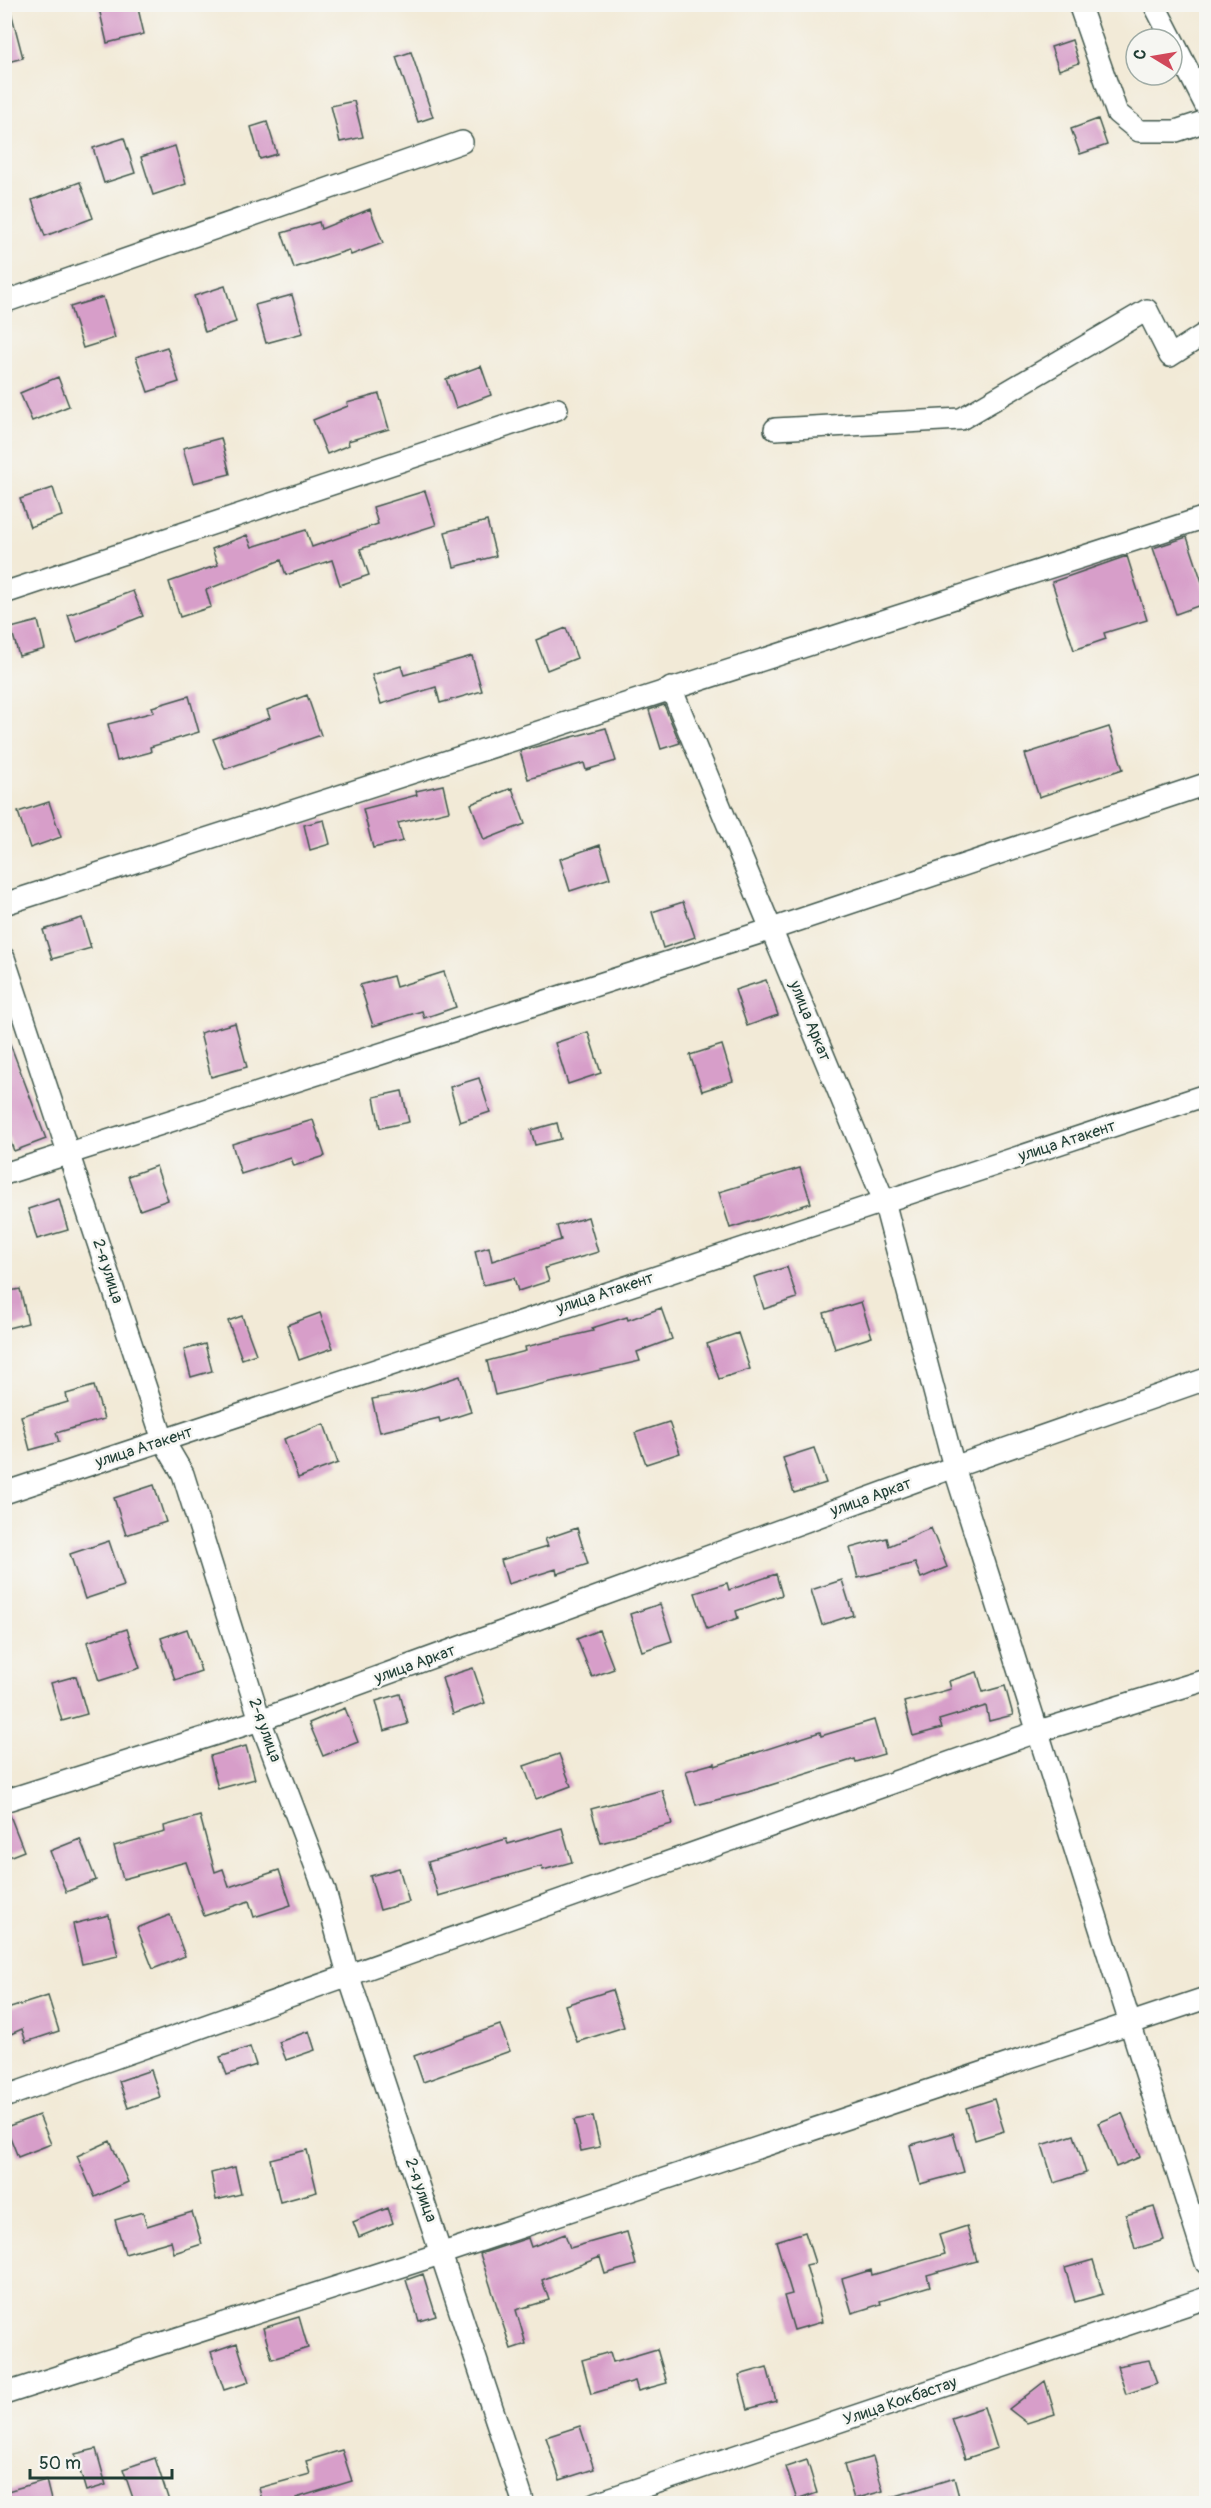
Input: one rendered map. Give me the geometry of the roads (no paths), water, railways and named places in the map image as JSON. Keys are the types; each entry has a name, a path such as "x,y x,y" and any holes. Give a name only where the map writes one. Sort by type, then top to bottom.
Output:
{"street":[{"path":"1079,4 1117,113 1139,131 1176,131 1206,121"},
{"path":"1154,4 1166,27"},
{"path":"1184,63 1206,106"},
{"path":"4,302 462,142"},
{"path":"775,429 961,418 1147,310 1170,356 1206,333"},
{"path":"4,593 557,409"},
{"path":"4,904 1206,517"},
{"name":"улица Аркат","path":"4,1802 260,1720 954,1467 884,1201 671,688"},
{"path":"4,1174 772,929 1206,784"},
{"name":"2-я улица","path":"4,958 164,1440 183,1474 260,1720 326,1891 348,1974 443,2253 524,2504"},
{"name":"улица Атакент","path":"4,1493 1206,1095"},
{"path":"1206,1378 954,1467 1206,2264"},
{"path":"4,2097 1039,1731 1206,1680"},
{"path":"4,2394 443,2253 1129,2026 1206,1998"},
{"name":"Улица Кокбастау","path":"593,2504 1206,2298"}]}
